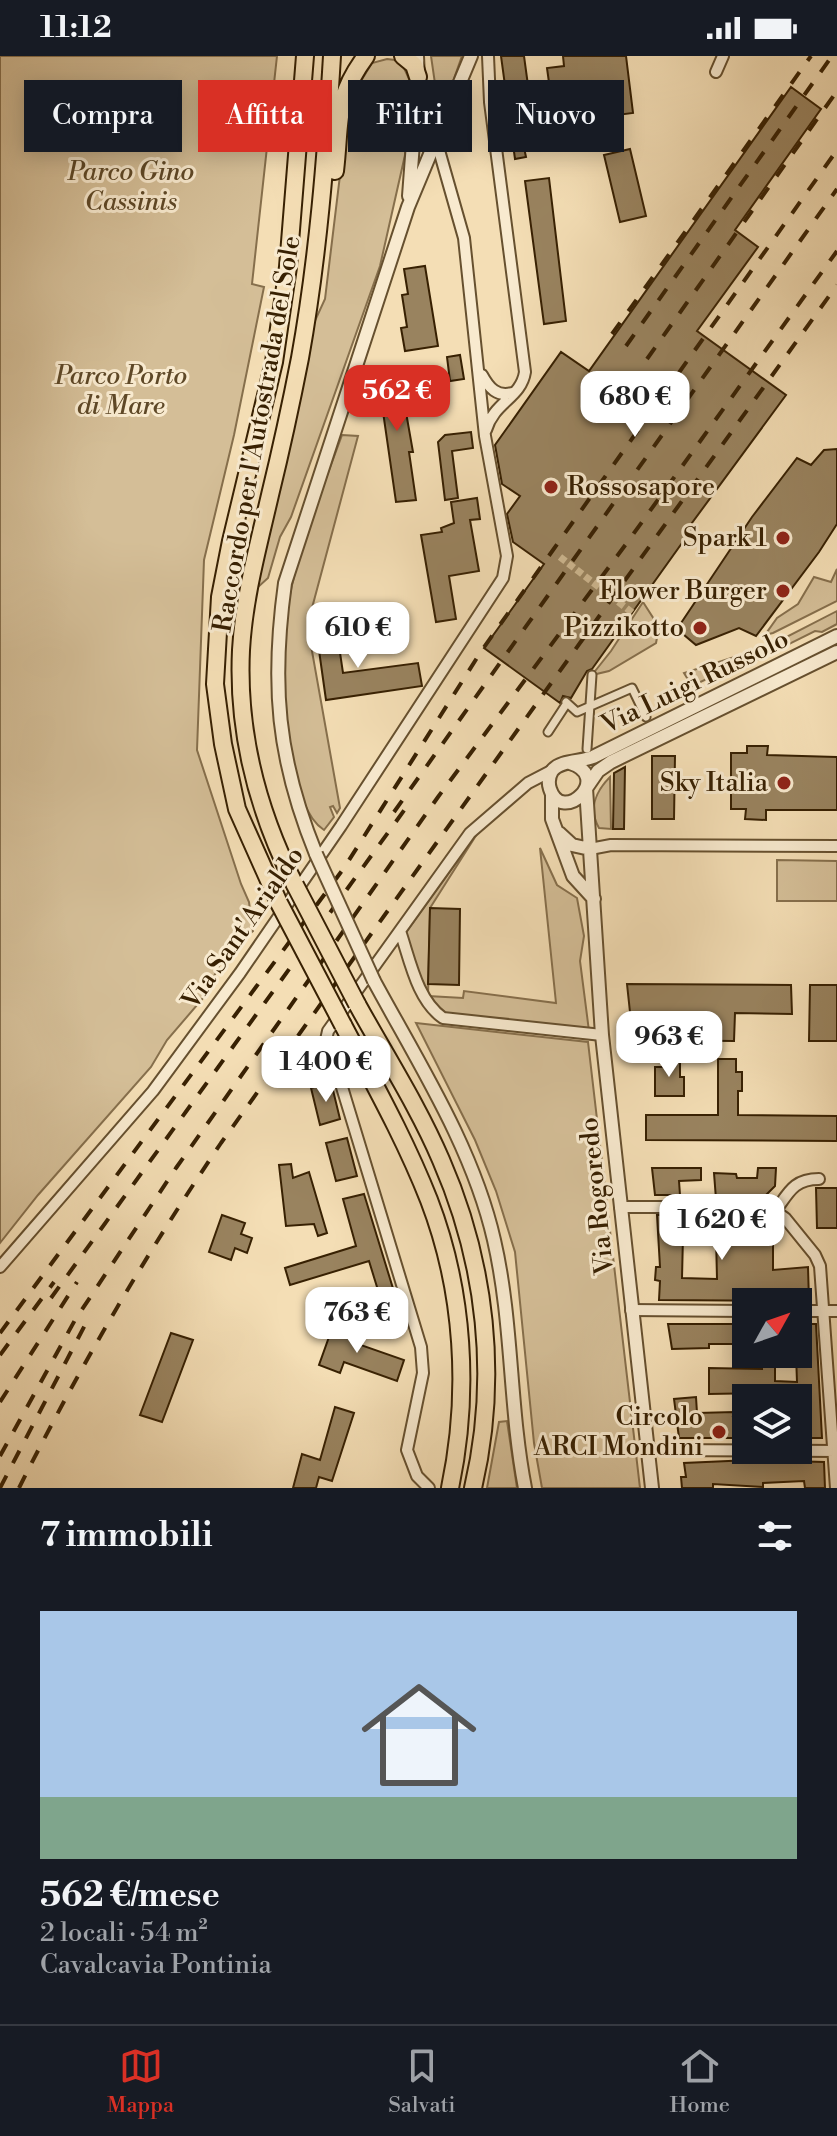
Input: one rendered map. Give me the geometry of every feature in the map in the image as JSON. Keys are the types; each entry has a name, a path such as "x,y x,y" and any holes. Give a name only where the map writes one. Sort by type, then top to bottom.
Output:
{"highway":[{"name":"Raccordo per l'Autostrada del Sole","path":"305,56 288,267 274,362 220,597 215,671 223,744 237,809 279,903 415,1166 431,1204 443,1246 459,1328 462,1369 459,1437 450,1488"},
{"name":"Raccordo per l'Autostrada del Sole","path":"332,56 323,191 306,323 247,599 241,677 245,730 263,813 295,885 440,1156 472,1251 488,1365 484,1429 473,1488"},
{"path":"403,56 414,65 418,77"},
{"path":"306,323 322,283 339,140 339,110 349,83 366,58"}],"street":[{"path":"408,207 417,56"},
{"path":"461,80 471,56"},
{"path":"485,436 495,409 515,393 525,372 490,102 488,56"},
{"path":"716,72 723,56"},
{"path":"431,152 408,207 285,583 277,664 280,725 295,797 316,854 374,981 457,1137 473,1172 494,1237 506,1301 525,1488"},
{"name":"Via Sant'Arialdo","path":"0,1267 153,1091 240,973 495,595 503,578 507,556 485,436 464,238 439,152"},
{"path":"478,366 492,391 503,395 515,393"},
{"name":"Via Luigi Russolo","path":"570,763 593,757 837,636"},
{"name":"Via Luigi Russolo","path":"586,788 598,771 611,762 837,652"},
{"path":"587,749 592,675"},
{"path":"548,732 567,703 577,712 632,688 646,717"},
{"path":"429,1488 417,1476 407,1450 423,1360 325,1038 476,826 528,783 570,763 582,769 586,788 580,798 568,802 552,794"},
{"path":"553,770 548,782 554,827 573,876 594,899"},
{"name":"Via Rogoredo","path":"586,788 602,1035 652,1488"},
{"path":"554,827 572,845 590,849 611,845 837,846"},
{"path":"400,931 424,996 434,1012 443,1018 602,1035"},
{"path":"799,1170 799,1183"},
{"path":"776,1210 799,1183 805,1179 819,1179"},
{"path":"620,1207 762,1206 776,1210 815,1255 831,1311 836,1488"},
{"path":"631,1310 732,1311"},
{"path":"649,1450 836,1451"}],"green space":[{"name":"Parco Porto di Mare","path":"0,56 277,56 274,80 198,80 198,152 266,152 252,284 264,287 234,435 204,560 197,750 249,902 253,931 234,946 219,966 204,997 167,1040 151,1067 38,1195 0,1243"},
{"path":"431,56 462,56 453,80 434,80"},
{"path":"395,60 404,68 410,80 362,80 372,63"},
{"path":"348,117 348,152 405,152 405,155 380,266 291,517 280,537 268,578 257,588 313,325 325,299"},
{"path":"342,435 358,436 312,608 310,640 340,808 337,813 333,806 330,807 334,817 324,830 307,810 298,782 286,710 283,655 289,599 296,571"},
{"path":"837,569 837,601 765,635 777,618 798,604 814,577 831,582"},
{"path":"643,602 659,627 656,643 609,671 592,675 611,651"},
{"path":"837,611 837,624 822,632 815,631 741,668 730,668 692,686 684,673 769,646"},
{"path":"610,777 611,829 599,828 594,814 595,801"},
{"path":"477,834 430,908 428,996 463,998 464,991 556,1003 540,848 557,885 577,898 584,936 580,961 589,1031 447,1016 428,998 405,934"},
{"path":"777,860 837,861 837,901 777,901"},
{"path":"416,1023 588,1042 640,1488 542,1488 534,1443 515,1252 496,1191 475,1140"},
{"path":"507,1421 517,1488 487,1488 499,1422"}],"building":[{"path":"501,56 524,56 527,80 504,80"},
{"path":"563,56 626,56 633,113 624,114 624,80 549,80 547,68 564,66"},
{"path":"791,87 821,109 735,230 758,247 697,331 786,395 689,527 692,529 592,669 587,671 571,698 563,696 560,703 484,648 544,564 513,542 507,514 520,496 502,484 495,445 561,352 589,371"},
{"path":"630,149 646,216 620,222 604,155"},
{"path":"514,152 525,152 526,157 515,159"},
{"path":"549,178 566,321 544,324 525,181"},
{"path":"425,266 438,346 405,351 401,328 407,327 402,295 408,294 404,269"},
{"path":"460,355 464,379 450,381 447,357"},
{"path":"398,367 413,452 409,452 416,500 396,502 377,370"},
{"path":"471,432 473,448 452,451 458,498 445,500 438,442 445,435"},
{"name":"Spark 1","path":"837,449 837,524 819,552 756,636 739,628 696,645 677,629 752,517 797,458 811,465 824,450"},
{"path":"477,498 480,519 470,520 479,571 449,576 456,619 436,622 421,535 442,532 441,528 454,523 451,502"},
{"path":"335,619 343,673 418,663 422,686 326,700 315,622"},
{"name":"Sky Italia","path":"747,746 768,746 767,755 837,757 837,810 766,810 766,820 745,819 746,809 731,809 731,753 747,753"},
{"path":"652,756 675,756 674,819 652,819"},
{"path":"625,767 624,829 613,829 614,773"},
{"path":"430,908 460,909 459,985 428,984"},
{"path":"627,984 791,985 792,1014 735,1013 734,1041 633,1040"},
{"path":"810,985 837,985 837,1041 809,1041"},
{"path":"663,1059 680,1059 684,1096 655,1096 655,1067 663,1067"},
{"path":"718,1059 736,1059 736,1072 742,1072 738,1115 837,1116 837,1141 646,1140 646,1115 718,1115"},
{"path":"331,1082 340,1119 320,1125 311,1088"},
{"path":"347,1138 357,1176 336,1181 326,1143"},
{"path":"291,1164 293,1178 309,1172 327,1233 318,1236 314,1224 286,1226 279,1165"},
{"path":"652,1168 701,1168 701,1180 679,1181 680,1195 655,1195"},
{"path":"758,1168 776,1168 775,1186 764,1197 716,1199 714,1173 757,1178"},
{"path":"816,1188 837,1188 837,1228 817,1228"},
{"path":"364,1194 395,1295 381,1300 369,1261 290,1285 285,1268 356,1246 343,1199"},
{"path":"222,1215 245,1223 241,1234 252,1238 247,1253 235,1248 231,1260 209,1252"},
{"path":"657,1215 752,1215 752,1232 773,1232 773,1270 808,1267 809,1288 732,1288 732,1300 659,1300 660,1281 655,1280 656,1267 660,1267","holes":["683,1236 716,1236 717,1279 682,1278"]},
{"path":"334,1323 356,1331 352,1342 404,1360 397,1381 344,1362 340,1373 319,1365"},
{"path":"668,1324 732,1324 732,1344 672,1349"},
{"path":"812,1324 816,1324 822,1438 812,1438 812,1384 732,1384 732,1394 709,1394 709,1368 775,1368 775,1381 797,1382 796,1368 812,1368"},
{"path":"171,1333 193,1340 162,1422 140,1415"},
{"path":"696,1397 697,1413 732,1412 732,1438 679,1438 674,1399"},
{"path":"335,1407 354,1413 332,1481 319,1477 316,1488 293,1488 302,1454 320,1460"},
{"path":"824,1462 825,1488 805,1488 804,1481 763,1483 763,1487 713,1484 713,1488 682,1488 681,1477 686,1477 684,1463"}],"tunnel":[{"path":"560,557 634,614"}],"railway":[{"path":"612,334 811,56"},
{"path":"626,346 832,56"},
{"path":"647,359 837,91"},
{"path":"0,1333 344,868 482,650 837,150"},
{"path":"394,812 837,189"},
{"path":"0,1456 75,1320 176,1168 438,797 629,540 837,251"},
{"path":"19,1488 114,1312 221,1143 837,285"},
{"path":"51,1298 408,805"},
{"path":"0,1355 54,1282"},
{"path":"0,1402 77,1282"},
{"path":"0,1488 85,1325"}],"place":[{"name":"Rossosapore","path":"551,487"},
{"name":"Spark 1","path":"783,538"},
{"name":"Flower Burger","path":"783,591"},
{"name":"Pizzikotto","path":"700,628"},
{"name":"Sky Italia","path":"784,783"},
{"name":"Circolo ARCI Mondini","path":"719,1432"}],"park label":[{"name":"Parco Gino Cassinis","path":"131,187"}]}
